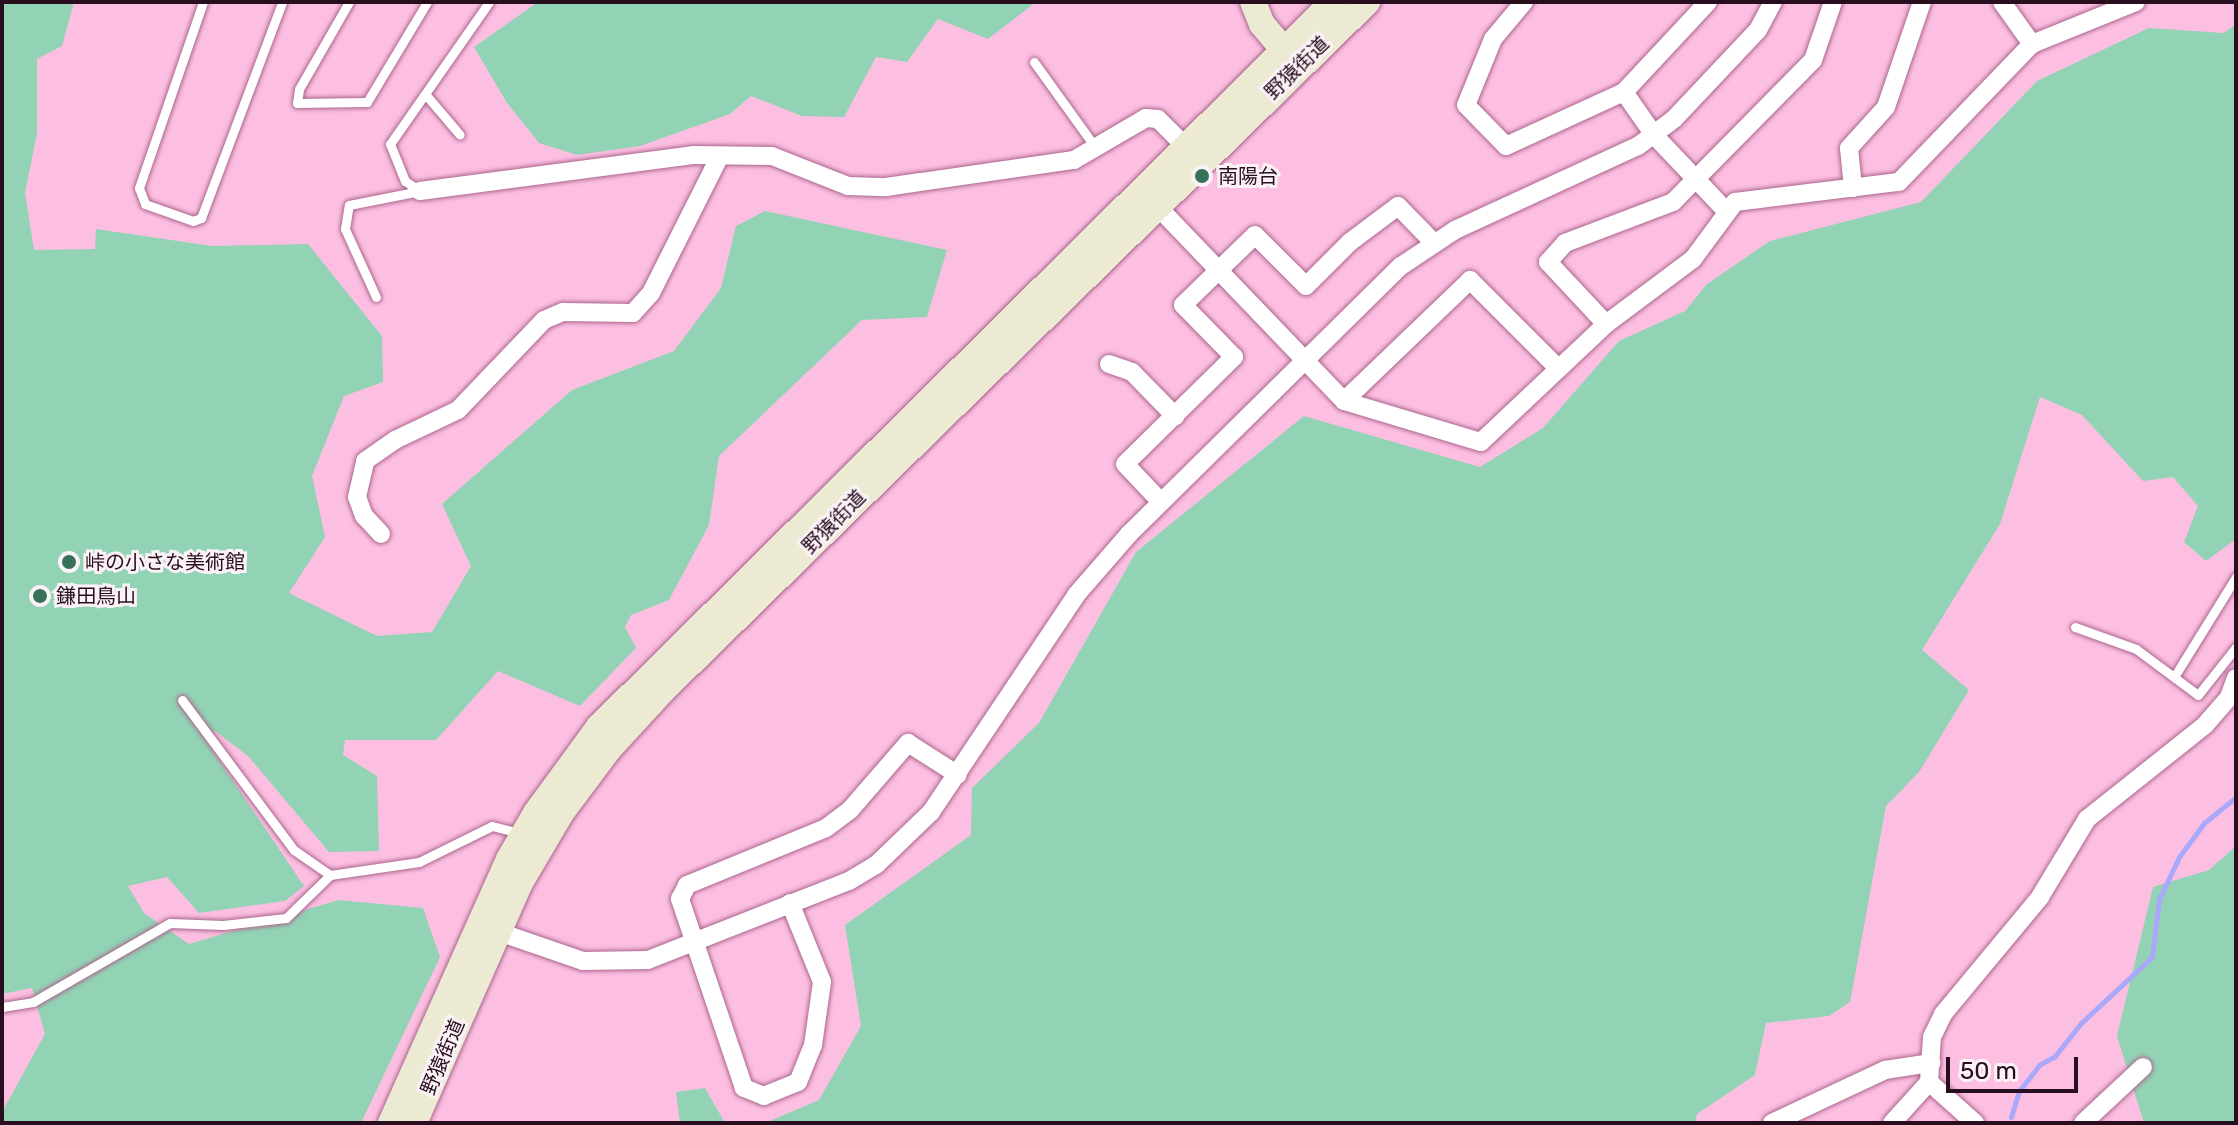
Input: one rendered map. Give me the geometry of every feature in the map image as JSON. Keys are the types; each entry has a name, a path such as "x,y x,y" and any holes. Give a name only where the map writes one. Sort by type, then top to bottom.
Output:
{"main road":[{"name":"野猿街道","path":"414,1123 496,931 561,813 633,720 1157,206 1290,58 1333,2"},
{"name":"野猿街道","path":"391,1123 476,926 523,834 599,727 653,670 1186,147 1290,58 1367,2"},
{"path":"1262,9 1290,58"}],"street":[{"path":"1524,2 1493,39 1466,105 1506,146 1624,92 1708,2"},
{"path":"496,931 561,955 616,963 648,960 698,943 877,864 905,841 958,775 1076,595 1161,502 1401,266 1433,242 1654,135 1758,30 1773,2"},
{"path":"1606,324 1548,262 1565,243 1673,202 1813,60 1833,2"},
{"path":"1853,188 1849,148 1886,107 1922,2"},
{"path":"2002,2 2032,44"},
{"path":"1157,206 1308,359 1344,401 1481,442 1606,324 1693,259 1735,202 1899,182 2032,44 2136,2"},
{"path":"1624,92 1654,135 1727,212"},
{"path":"420,191 648,160 720,156 772,156 848,186 886,187 1074,160 1146,118 1158,119 1186,147"},
{"path":"381,534 364,516 357,497 365,461 395,440 458,410 544,320 563,312 633,313 651,293 720,156"},
{"path":"1161,502 1125,464 1234,357 1183,305 1255,235 1306,286 1350,242 1398,206 1433,242"},
{"path":"1344,401 1470,280 1558,368"},
{"path":"1109,364 1132,372 1175,416"},
{"path":"1892,1123 1929,1082 1932,1037 1943,1014 2040,897 2087,819 2205,725 2229,697 2236,678"},
{"path":"790,903 822,982 813,1045 798,1082 764,1096 744,1088 698,943 680,899 687,885 826,828 850,810 908,743 958,775"},
{"path":"1772,1123 1885,1070 1931,1063"},
{"path":"2083,1123 2143,1067"},
{"path":"1929,1082 1975,1123"}],"lane":[{"path":"203,2 139,188 145,204 193,221 201,218 282,2"},
{"path":"349,2 299,89 297,103 367,102 427,2"},
{"path":"420,191 405,181 390,144 489,2"},
{"path":"1034,62 1095,147"},
{"path":"426,95 460,135"},
{"path":"376,297 345,229 349,205 420,191"},
{"path":"2174,677 2236,577"},
{"path":"2075,627 2136,649 2198,695 2236,647"},
{"path":"182,700 294,850 330,875"},
{"path":"2,1007 33,1002 170,923 223,925 286,918 330,875 419,862 492,826 523,834"}],"green space":[{"path":"2,2 74,2 62,46 37,59 37,133 25,193 34,250 95,249 96,229 212,246 308,244 382,336 383,382 344,396 312,476 325,537 289,593 377,636 432,632 471,566 442,504 572,390 674,351 721,288 736,226 765,211 947,250 927,317 862,320 719,456 709,525 669,600 631,615 625,627 636,648 580,706 498,671 436,740 345,740 343,755 377,776 379,851 329,852 248,756 215,731 202,735 304,886 285,901 199,913 167,877 128,886 144,913 189,944 339,900 423,908 440,957 361,1123 2,1123 2,1112 45,1034 32,988 2,994"},
{"path":"538,2 1036,2 988,39 938,19 907,62 876,57 844,117 802,116 751,96 730,114 640,146 577,155 539,143 507,103 474,47"},
{"path":"2236,24 2236,539 2206,561 2184,542 2198,506 2173,477 2143,481 2082,415 2040,397 2000,524 1922,650 1969,690 1919,772 1886,806 1850,1002 1829,1016 1766,1023 1755,1075 1697,1114 1695,1123 765,1123 819,1100 861,1026 845,925 971,835 972,788 1039,723 1136,552 1304,416 1480,467 1543,428 1619,341 1685,311 1707,284 1770,241 1921,202 2037,81 2149,28 2224,33"},
{"path":"2236,846 2236,1123 2144,1123 2117,1036 2153,887 2209,870"},
{"path":"705,1088 725,1123 680,1123 676,1092"}],"waterway":[{"path":"2011,1117 2019,1091 2039,1065 2055,1056 2081,1023 2152,957 2159,899 2179,857 2204,823 2236,797"}],"place":[{"name":"南陽台","path":"1202,176"},
{"name":"峠の小さな美術館","path":"69,562"},
{"name":"鎌田鳥山","path":"40,596"}]}
